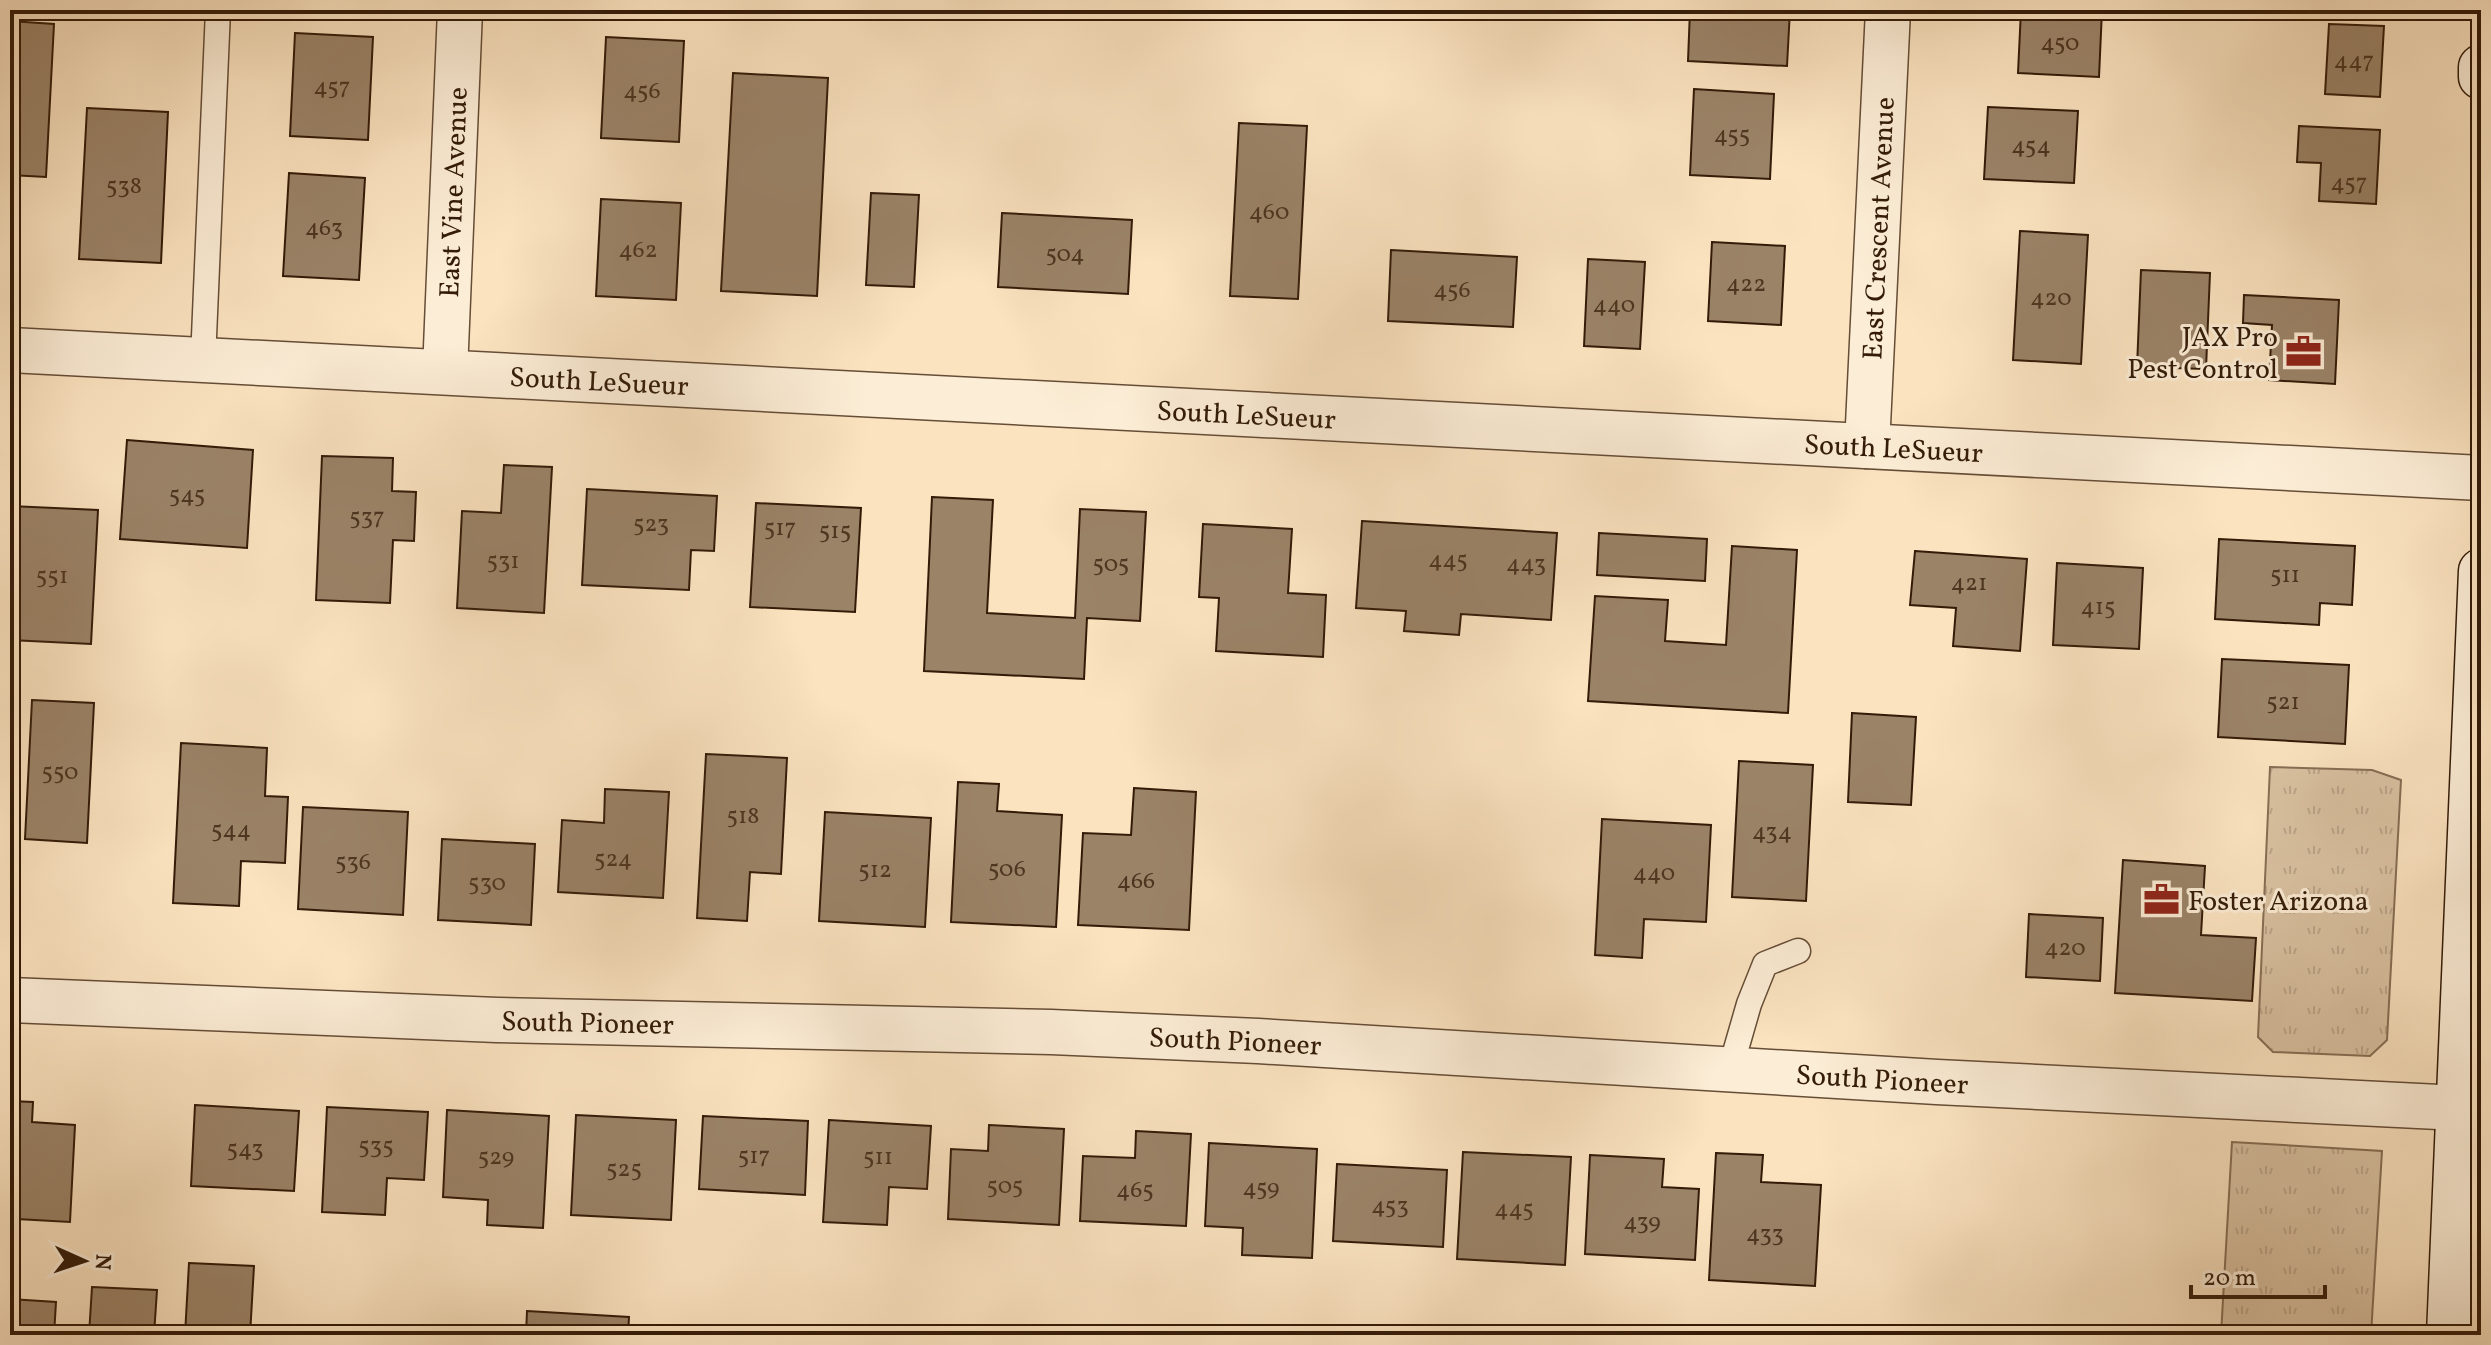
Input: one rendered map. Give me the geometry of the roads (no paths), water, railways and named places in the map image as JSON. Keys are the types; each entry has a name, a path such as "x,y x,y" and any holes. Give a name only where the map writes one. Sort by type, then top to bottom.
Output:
{"street":[{"name":"East Vine Avenue","path":"445,372 460,10"},
{"name":"East Crescent Avenue","path":"1867,446 1888,10"},
{"path":"2481,67 2481,77"},
{"name":"South LeSueur","path":"10,350 2481,478"},
{"path":"2449,1335 2467,1088 2481,571"},
{"name":"South Pioneer","path":"10,1000 497,1020 1051,1032 1730,1070 2467,1088"}],"lane":[{"path":"203,360 218,10"},
{"path":"1730,1070 1749,1004 1765,964 1798,951"}],"place":[{"name":"JAX Pro Pest Control","path":"2304,352"},
{"name":"Foster Arizona","path":"2162,900"}]}
